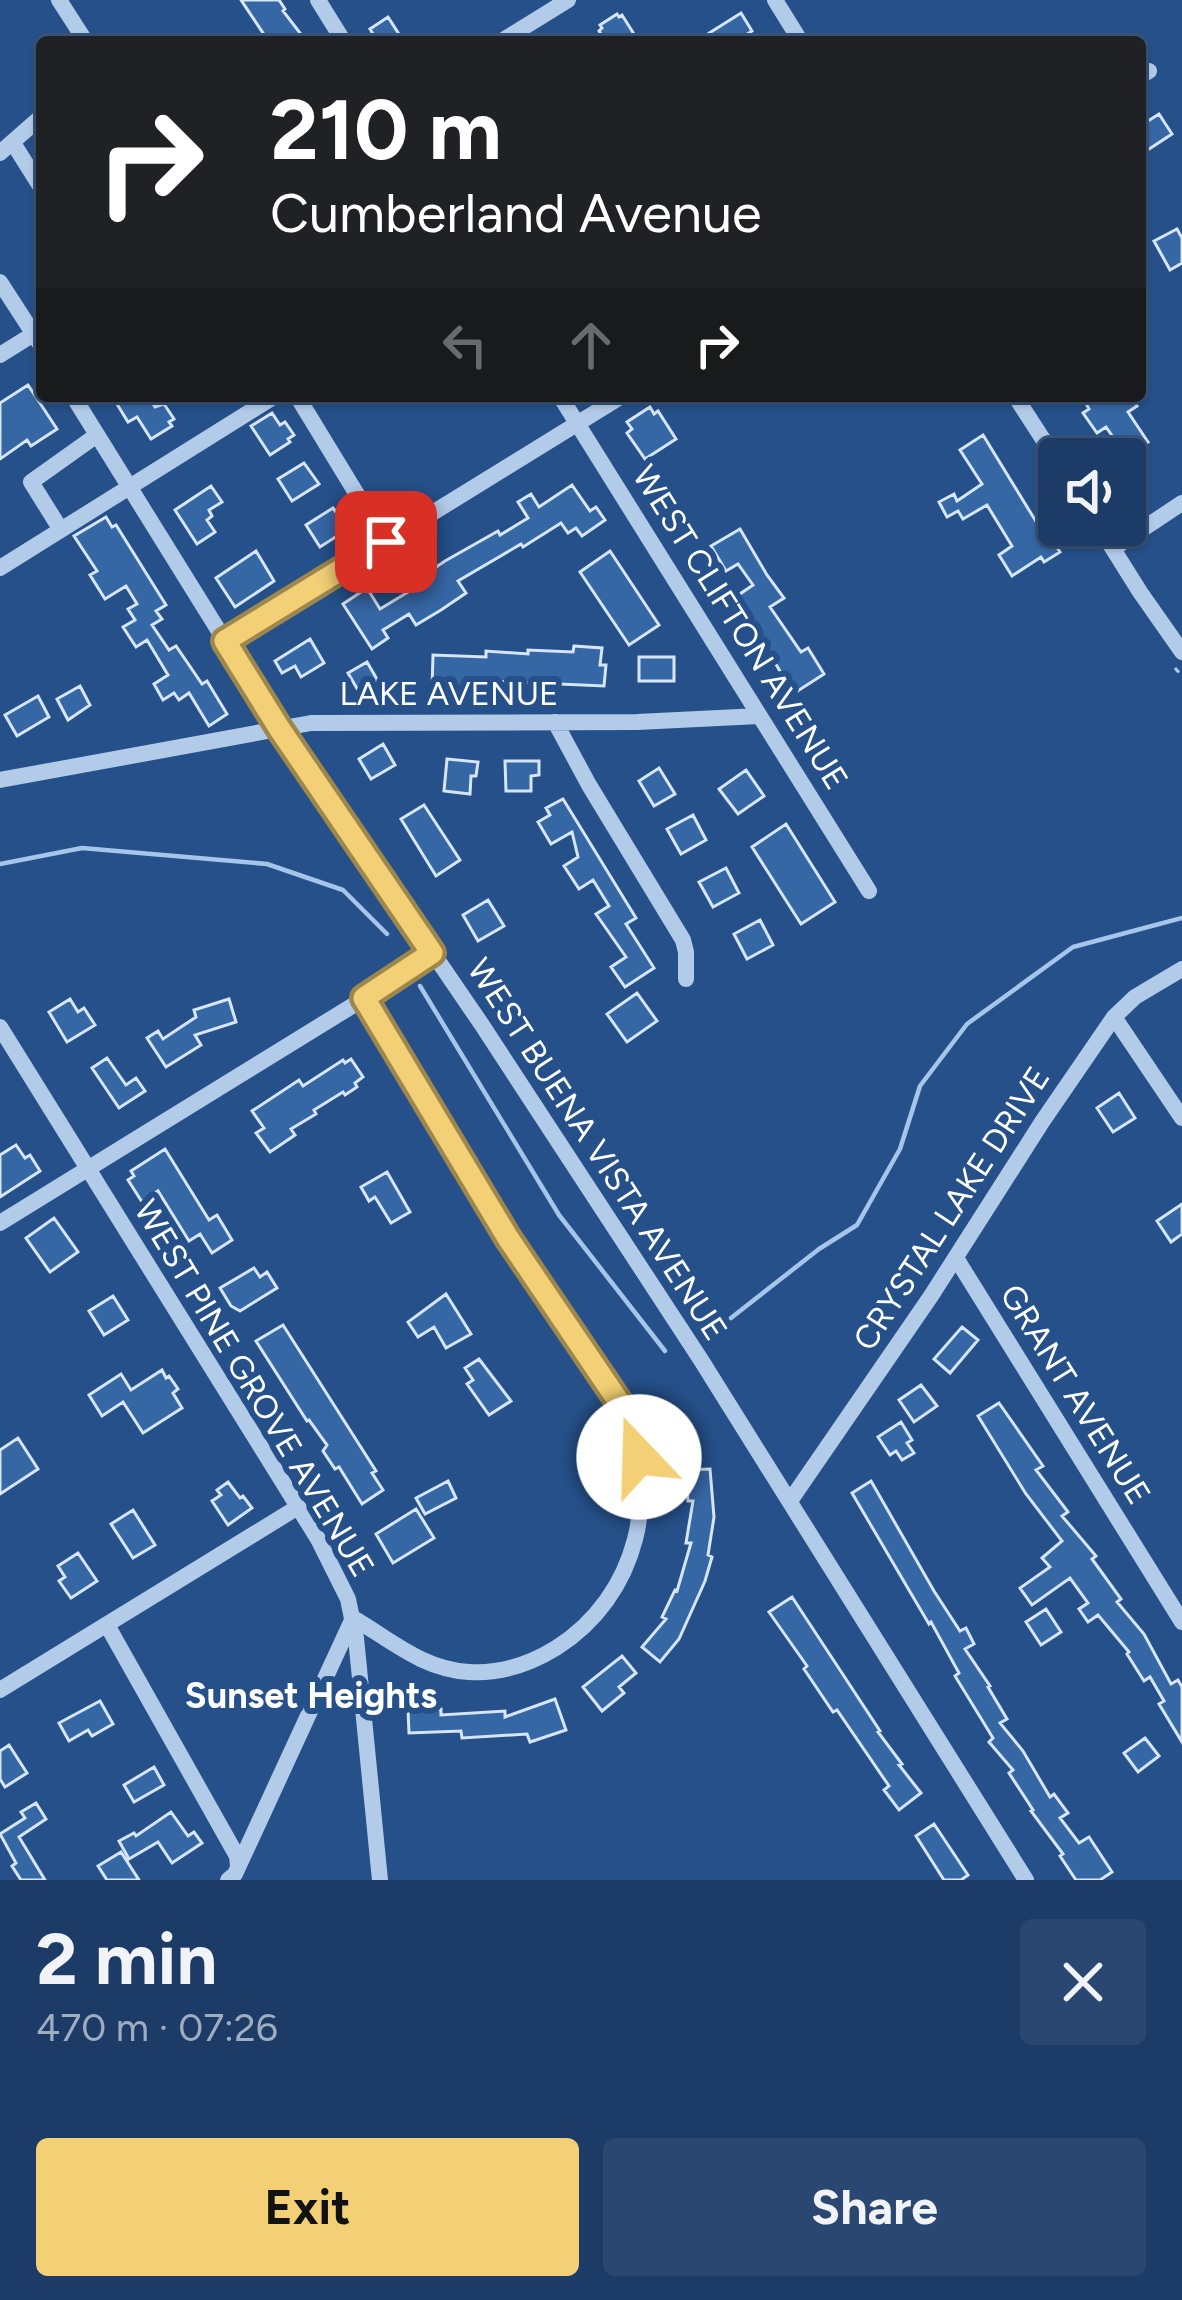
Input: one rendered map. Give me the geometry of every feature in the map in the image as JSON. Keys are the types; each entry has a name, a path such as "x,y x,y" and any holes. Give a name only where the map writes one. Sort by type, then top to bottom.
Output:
{"street":[{"path":"59,0 82,36"},
{"path":"318,0 340,36"},
{"path":"510,36 568,0"},
{"path":"776,0 798,36"},
{"path":"36,124 7,148 36,182"},
{"path":"0,282 36,332"},
{"path":"0,355 36,337"},
{"name":"WEST BUENA VISTA AVENUE","path":"77,402 279,728 637,1262 1025,1880"},
{"path":"2,564 265,402"},
{"path":"301,402 386,542"},
{"name":"WEST CLIFTON AVENUE","path":"564,402 869,891"},
{"path":"225,641 612,402"},
{"path":"1019,402 1042,438"},
{"path":"61,530 31,482 98,435"},
{"path":"1182,503 1114,548 1182,652"},
{"name":"LAKE AVENUE","path":"0,780 311,723 638,722 759,716"},
{"path":"555,722 683,940 686,980"},
{"path":"0,1222 432,953"},
{"name":"CRYSTAL LAKE DRIVE","path":"790,1501 1114,1017 1182,969"},
{"path":"233,1874 353,1618 405,1653 438,1667 473,1672 527,1662 580,1630 611,1595 630,1558 642,1499 636,1440 621,1405 508,1238 364,998"},
{"path":"1114,1017 1182,1118"},
{"name":"WEST PINE GROVE AVENUE","path":"0,1027 334,1568 353,1618 380,1880"},
{"name":"GRANT AVENUE","path":"956,1258 1182,1622"},
{"path":"0,1690 298,1508"},
{"path":"107,1625 237,1856 233,1874"}],"building":[{"path":"241,0 279,0 302,36 265,36"},
{"path":"741,13 752,31 744,36 705,36"},
{"path":"622,15 635,36 602,36 600,25"},
{"path":"388,17 400,36 374,36 370,29"},
{"path":"1159,114 1172,134 1146,151 1146,122"},
{"path":"1177,229 1182,238 1182,263 1170,270 1154,241"},
{"path":"28,385 57,429 31,446 27,440 0,459 0,403"},
{"path":"116,402 164,404 174,419 169,422 172,426 151,439 137,417 128,422"},
{"path":"1085,402 1134,402 1137,406 1128,412 1145,438 1114,438 1106,427 1097,433 1083,413 1089,409"},
{"path":"650,407 654,414 658,411 676,439 645,459 627,433 632,429 627,422"},
{"path":"272,413 294,435 270,455 251,426"},
{"path":"983,435 1038,525 1038,546 1056,546 1060,552 1044,562 1041,557 1012,576 999,555 1012,546 987,505 963,519 958,511 947,517 939,502 954,494 957,501 982,484 960,450"},
{"path":"304,463 319,484 292,501 278,479"},
{"path":"572,485 590,511 596,507 605,520 582,536 576,528 568,533 561,523 521,544 458,581 466,593 441,610 416,625 409,614 383,630 388,638 372,649 343,604 367,588 380,609 423,583 420,578 445,561 528,518 518,502 531,494 539,507"},
{"path":"211,486 222,502 209,510 212,516 207,520 215,532 197,544 175,510"},
{"path":"340,507 349,521 348,529 320,547 306,525"},
{"path":"106,517 112,527 116,525 166,605 156,611 162,619 152,625 169,650 176,646 202,684 207,681 227,714 209,726 189,693 179,700 174,693 163,700 154,684 168,675 147,640 136,647 123,627 135,620 128,609 137,604 126,586 105,599 90,575 97,571 74,536"},
{"path":"740,529 784,598 770,607 801,652 808,648 824,674 793,694 731,600 753,585 738,564 726,571 711,546"},
{"path":"256,551 274,581 235,607 216,578"},
{"path":"610,551 659,625 629,645 580,572"},
{"path":"310,639 324,663 301,677 295,666 282,673 275,661"},
{"path":"574,646 602,648 604,686 465,680 465,689 432,688 433,655 573,652"},
{"path":"639,657 674,657 674,681 639,681"},
{"path":"367,662 378,681 359,692 348,673"},
{"path":"80,686 90,705 68,720 57,699"},
{"path":"38,696 49,717 17,736 5,715"},
{"path":"383,744 395,765 371,779 359,759"},
{"path":"447,759 478,762 470,794 444,791"},
{"path":"505,761 539,761 539,775 531,776 531,791 506,791"},
{"path":"659,768 675,794 654,806 639,781"},
{"path":"746,770 764,796 738,814 719,789"},
{"path":"563,799 636,918 626,924 654,968 625,987 611,967 626,957 596,914 609,906 593,880 579,889 564,866 578,857 572,832 551,844 538,822 550,815 546,808"},
{"path":"424,805 460,860 436,876 401,819"},
{"path":"693,815 706,840 681,854 667,829"},
{"path":"786,824 835,902 801,924 752,847"},
{"path":"726,868 739,893 713,907 699,882"},
{"path":"488,900 504,926 478,941 463,915"},
{"path":"760,920 773,945 747,959 734,934"},
{"path":"637,993 657,1021 627,1042 607,1014"},
{"path":"70,999 78,1012 84,1008 95,1025 67,1042 49,1012"},
{"path":"229,999 236,1022 195,1035 201,1045 166,1067 147,1038 158,1031 163,1039 196,1017 194,1010"},
{"path":"107,1058 126,1085 136,1078 145,1091 119,1108 92,1068"},
{"path":"351,1059 363,1077 355,1083 357,1087 314,1110 316,1114 291,1129 295,1135 270,1152 256,1133 264,1128 252,1111 299,1080 303,1086"},
{"path":"1119,1093 1135,1118 1113,1132 1097,1108"},
{"path":"16,1145 40,1171 0,1197 0,1155"},
{"path":"165,1149 209,1220 217,1215 232,1240 212,1253 200,1234 189,1241 158,1191 142,1202 128,1180 134,1176 131,1171"},
{"path":"387,1172 410,1212 391,1223 375,1197 369,1201 361,1187"},
{"path":"1182,1204 1182,1234 1171,1242 1157,1221"},
{"path":"54,1218 78,1252 50,1272 26,1238"},
{"path":"254,1268 260,1277 267,1272 277,1288 240,1311 220,1288"},
{"path":"446,1294 471,1334 446,1348 434,1327 418,1337 408,1322"},
{"path":"113,1296 128,1320 104,1335 89,1311"},
{"path":"283,1325 376,1471 372,1473 383,1490 362,1504 323,1451 327,1445 256,1341"},
{"path":"962,1327 978,1340 950,1373 934,1359"},
{"path":"479,1359 511,1401 489,1415 467,1384 473,1380 465,1368"},
{"path":"162,1370 178,1389 173,1393 182,1408 143,1433 123,1402 102,1416 89,1395 121,1374 131,1390"},
{"path":"921,1385 937,1406 914,1422 899,1400"},
{"path":"999,1403 1043,1466 1036,1470 1068,1512 1062,1516 1096,1556 1092,1559 1121,1599 1117,1602 1144,1634 1171,1684 1178,1680 1182,1687 1182,1742 1159,1704 1164,1701 1150,1677 1144,1681 1129,1652 1098,1615 1088,1622 1079,1609 1088,1603 1070,1578 1032,1605 1020,1588 1050,1567 1042,1558 1062,1541 1026,1494 978,1416"},
{"path":"901,1422 914,1453 902,1460 896,1451 890,1455 878,1437"},
{"path":"18,1438 38,1469 0,1494 0,1450"},
{"path":"710,1469 714,1517 708,1555 712,1557 679,1639 660,1662 642,1647 666,1619 662,1617 677,1591 691,1543 686,1543 693,1501 688,1501 686,1470"},
{"path":"448,1481 456,1498 425,1514 416,1498"},
{"path":"871,1481 934,1591 960,1631 966,1628 974,1644 965,1649 1007,1719 1000,1723 1050,1797 1054,1794 1068,1813 1060,1818 1079,1843 1089,1837 1112,1872 1100,1880 1076,1880 1009,1773 1013,1770 989,1742 993,1738 955,1676 959,1673 931,1622 852,1493"},
{"path":"228,1482 252,1508 228,1525 212,1501"},
{"path":"416,1509 434,1538 393,1563 376,1534"},
{"path":"133,1510 155,1545 133,1558 111,1524"},
{"path":"78,1553 97,1581 71,1598 59,1581 65,1577 58,1566"},
{"path":"792,1597 921,1793 899,1810 884,1790 889,1786 837,1710 833,1712 769,1612"},
{"path":"1046,1609 1061,1632 1041,1645 1026,1622"},
{"path":"622,1656 636,1673 619,1687 624,1693 602,1711 583,1687"},
{"path":"555,1699 566,1730 530,1742 527,1734 462,1738 461,1731 409,1733 408,1710 441,1709 441,1715 505,1711 505,1717"},
{"path":"100,1701 113,1724 92,1736 88,1730 69,1741 59,1723"},
{"path":"1145,1738 1159,1756 1138,1772 1124,1753"},
{"path":"9,1745 27,1773 5,1787 0,1779 0,1751"},
{"path":"154,1767 164,1785 134,1802 124,1785"},
{"path":"36,1803 46,1819 19,1837 45,1880 21,1880 0,1834 25,1818 21,1812"},
{"path":"171,1812 188,1836 194,1832 202,1843 172,1863 158,1842 129,1859 119,1841 136,1836"},
{"path":"934,1824 968,1875 961,1880 944,1880 916,1836"},
{"path":"121,1852 139,1880 107,1880 98,1866"}],"waterway":[{"path":"0,864 82,848 267,864 343,890 387,934"},
{"path":"731,1318 857,1225 900,1149 920,1086 967,1024 1073,947 1182,918"},
{"path":"420,986 559,1215 665,1351"}],"district":[{"name":"Sunset Heights","path":"311,1695"}],"route":[{"path":"386,542 225,641 432,953 364,998 508,1238 621,1405 639,1457"}]}
